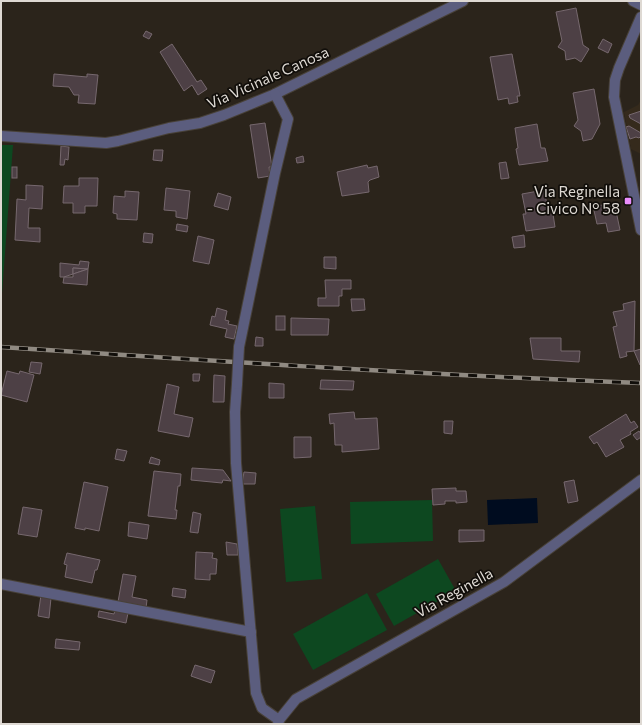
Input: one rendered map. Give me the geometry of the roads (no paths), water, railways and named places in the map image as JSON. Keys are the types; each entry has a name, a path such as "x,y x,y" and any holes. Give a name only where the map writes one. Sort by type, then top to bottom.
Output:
{"street":[{"name":"Via Vicinale Canosa","path":"1,136 106,143 169,128 212,120 275,94 463,1"},
{"path":"633,1 641,5"},
{"path":"641,18 619,68 615,80 614,97 641,230"},
{"path":"275,94 288,119 275,173 239,346 238,384 235,412 236,463 256,693 262,708 278,722"},
{"name":"Via Reginella","path":"278,722 296,699 504,582 641,480"},
{"path":"1,584 250,632"},
{"path":"269,724 278,722"}],"water":[{"path":"537,498 538,523 488,525 487,500"}],"railway":[{"path":"1,347 401,372 641,383"}],"place":[{"name":"Via Reginella - Civico N° 58","path":"628,201"}]}
